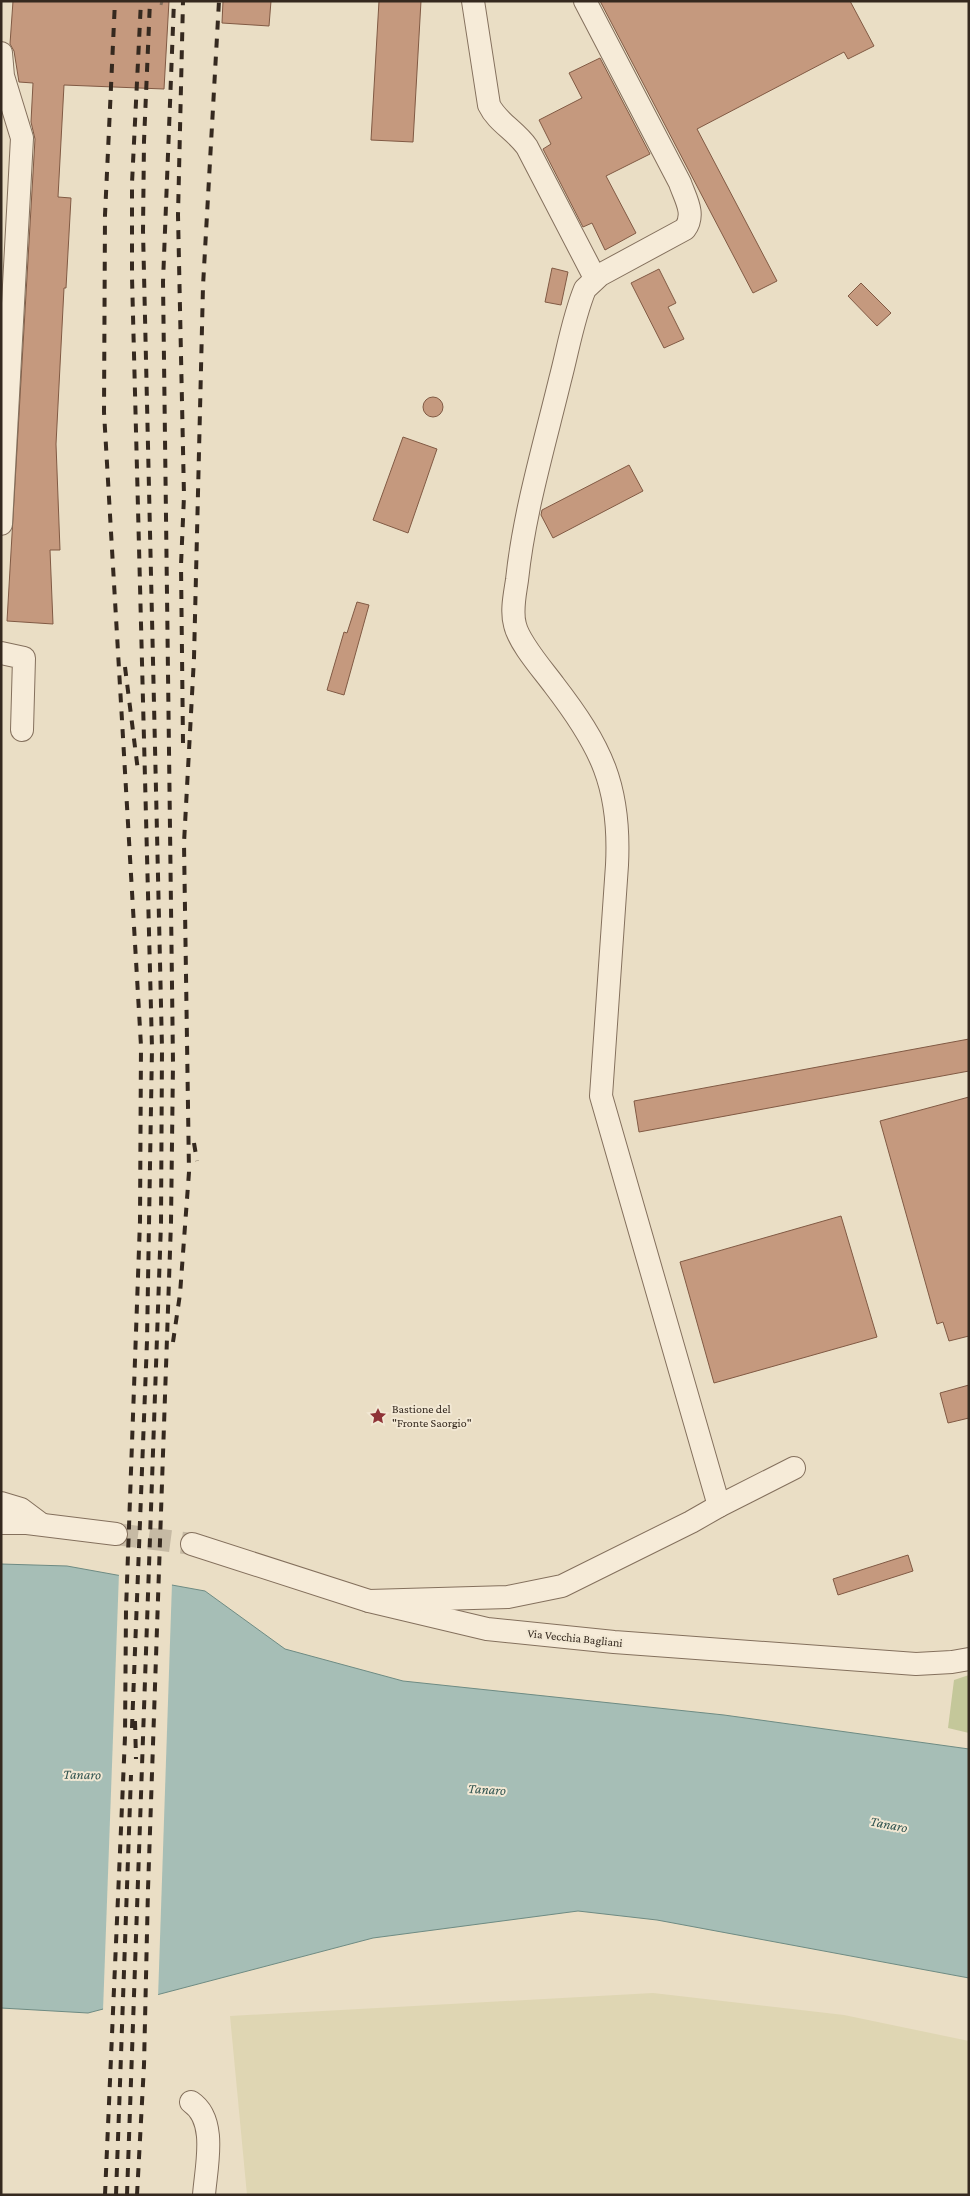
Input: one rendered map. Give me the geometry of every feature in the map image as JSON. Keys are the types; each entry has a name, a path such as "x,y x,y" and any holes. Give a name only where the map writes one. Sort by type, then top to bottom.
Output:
{"street":[{"path":"473,1 489,105 496,116 518,134 527,147 595,278"},
{"path":"585,1 680,184 690,210 689,224 685,229 595,278 585,289 581,298 545,442 518,562 513,610 515,626 528,649 583,725 596,749 609,780 616,807 617,865 601,1096 719,1506"},
{"path":"1,53 3,76 1,109"},
{"path":"1,524 22,138 3,76"},
{"path":"6,654 16,729"},
{"path":"369,1601 508,1597 562,1586 794,1468"},
{"path":"1,1502 21,1509 42,1525"},
{"path":"1,1523 42,1525 116,1534"},
{"name":"Via Vecchia Bagliani","path":"192,1544 369,1601 487,1629 614,1642 916,1664 969,1659"},
{"path":"191,2102 197,2106 207,2123 204,2195"}],"shaded area":[{"path":"653,1993 844,2015 969,2041 969,2195 247,2195 230,2016"}],"green space":[{"path":"969,1675 969,1733 948,1728 954,1680"}],"water":[{"name":"Tanaro","path":"1,1564 67,1566 205,1591 285,1649 403,1681 724,1715 969,1749 969,1978 657,1920 578,1911 373,1938 88,2013 1,2008"}],"pier":[{"path":"119,1573 172,1583 158,1998 103,2011"}],"building":[{"path":"13,1 169,1 164,89 64,85 58,197 71,198 66,288 64,288 56,444 60,550 50,550 53,624 7,621 35,139 31,122 33,83 19,82 14,51 10,44"},
{"path":"223,1 271,1 269,26 222,23"},
{"path":"379,1 421,1 413,142 371,140"},
{"path":"600,1 850,1 874,46 848,59 844,52 697,129 777,281 753,293"},
{"path":"600,58 650,154 606,176 636,233 605,250 592,223 583,227 543,149 551,144 539,120 582,98 569,73"},
{"path":"552,268 568,272 561,305 545,302"},
{"path":"659,269 676,303 668,307 684,339 664,348 631,283"},
{"path":"861,283 891,313 877,326 848,296"},
{"path":"433,397 440,400 443,407 440,414 433,417 426,414 423,407 426,400"},
{"path":"403,437 437,449 408,533 373,520"},
{"path":"629,465 643,491 553,538 541,515 542,510"},
{"path":"357,602 369,605 344,695 327,690 344,632 347,633"},
{"path":"969,1039 969,1071 639,1132 634,1101"},
{"path":"969,1097 969,1336 949,1341 943,1322 937,1324 880,1121"},
{"path":"841,1216 877,1337 714,1383 680,1262"},
{"path":"969,1385 969,1418 948,1423 940,1393"},
{"path":"908,1555 913,1571 838,1595 833,1579"}],"tunnel":[{"path":"116,1534 192,1544"}],"railway":[{"path":"105,2195 125,1737 126,1610 140,1221 141,1046 104,412 105,215 115,1"},
{"path":"132,1728 147,1341 152,1048 132,277 132,183 141,1"},
{"path":"127,2195 161,1223 162,1048 143,231 144,141 150,1"},
{"path":"137,2195 144,2065 148,1889 171,1222 173,1063 163,282 174,1"},
{"path":"183,1 178,215 184,496 181,565 183,743"},
{"path":"173,1342 180,1294 189,1172 184,843 194,658 203,286 219,1"},
{"path":"125,667 138,771"},
{"path":"194,1143 197,1161"},
{"path":"135,1721 136,1759"},
{"path":"116,2195 131,1775"}],"place":[{"name":"Bastione del \"Fronte Saorgio\"","path":"378,1416"}]}
